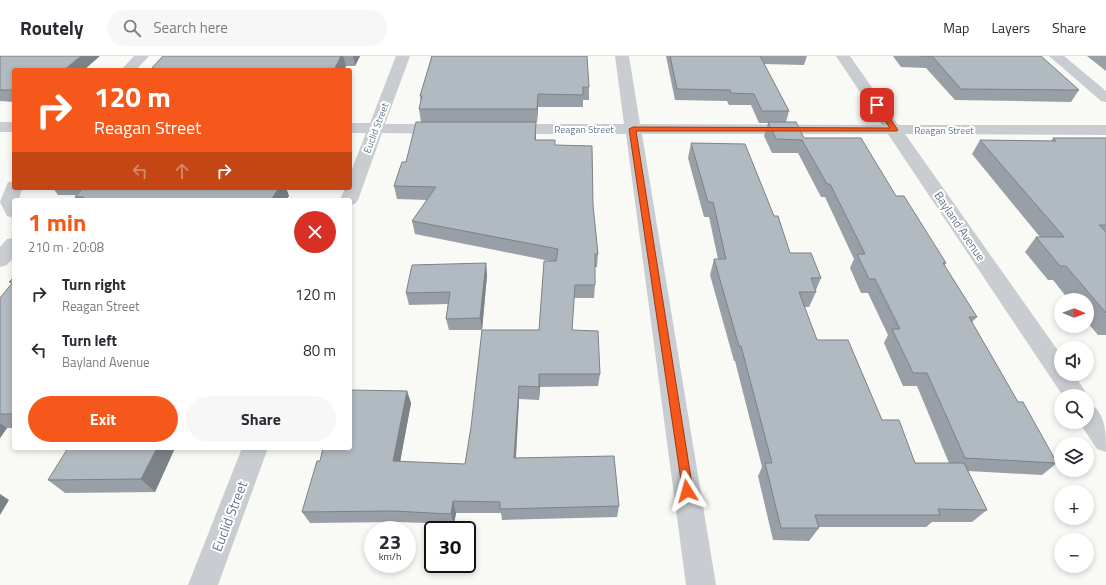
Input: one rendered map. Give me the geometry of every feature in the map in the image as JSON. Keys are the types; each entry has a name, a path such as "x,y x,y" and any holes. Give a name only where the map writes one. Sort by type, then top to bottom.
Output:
{"street":[{"path":"130,68 142,56"},
{"name":"Euclid Street","path":"350,198 403,56"},
{"path":"622,56 702,585"},
{"name":"Bayland Avenue","path":"843,56 1071,389"},
{"path":"1056,56 1106,98"},
{"path":"0,127 12,127"},
{"path":"352,128 462,129"},
{"name":"Reagan Street","path":"493,129 1106,130"},
{"path":"12,208 9,202 13,190"},
{"path":"0,260 12,246"},
{"path":"1094,423 1106,440"},
{"name":"Euclid Street","path":"203,585 254,450"}],"building":[{"path":"0,56 81,56 66,68 12,68 12,90 0,90"},
{"path":"163,56 341,56 335,68 152,68"},
{"path":"432,56 587,56 589,87 583,87 583,95 538,94 537,109 419,109 422,96 420,96"},
{"path":"670,56 760,56 789,111 762,111 754,94 731,93 730,90 677,89"},
{"path":"932,56 1041,56 1079,90 961,89"},
{"path":"416,122 536,122 535,140 555,140 555,145 592,146 593,205 598,254 595,254 595,285 575,285 572,330 598,331 600,374 539,374 539,387 519,386 514,458 614,456 619,506 500,509 500,502 453,501 451,514 393,511 302,512 317,461 320,461 323,450 352,450 352,390 407,391 393,461 465,464 471,427 482,330 539,330 544,261 556,261 558,249 412,221 436,187 394,186 402,162 406,162"},
{"path":"768,122 796,122 804,138 861,138 896,196 904,196 946,263 943,263 977,317 969,317 1018,402 1023,402 1054,458 1054,463 965,458 927,373 913,373 892,329 900,329 875,279 869,279 857,254 865,254 830,184 827,184 802,140 776,139"},
{"path":"1053,138 1106,138 1106,225 1099,225 1106,232 1106,313 1094,299 1094,293 1089,293 1066,266 1060,266 1036,237 1064,237 980,140 1056,141"},
{"path":"691,143 745,144 774,216 778,216 790,253 811,253 821,278 811,278 816,292 799,292 817,340 848,340 882,420 899,420 915,463 964,463 987,510 938,509 940,515 815,515 819,528 781,528 765,463 772,463 741,346 739,346 714,259 726,259 713,202 708,202"},
{"path":"81,190 278,190 272,198 75,197"},
{"path":"486,263 480,318 446,319 450,292 406,293 412,265"},
{"path":"12,283 12,414 0,414 0,298"},
{"path":"67,450 156,450 141,479 48,480"}],"route":[{"path":"687,491 633,129 894,130 877,105"}]}
